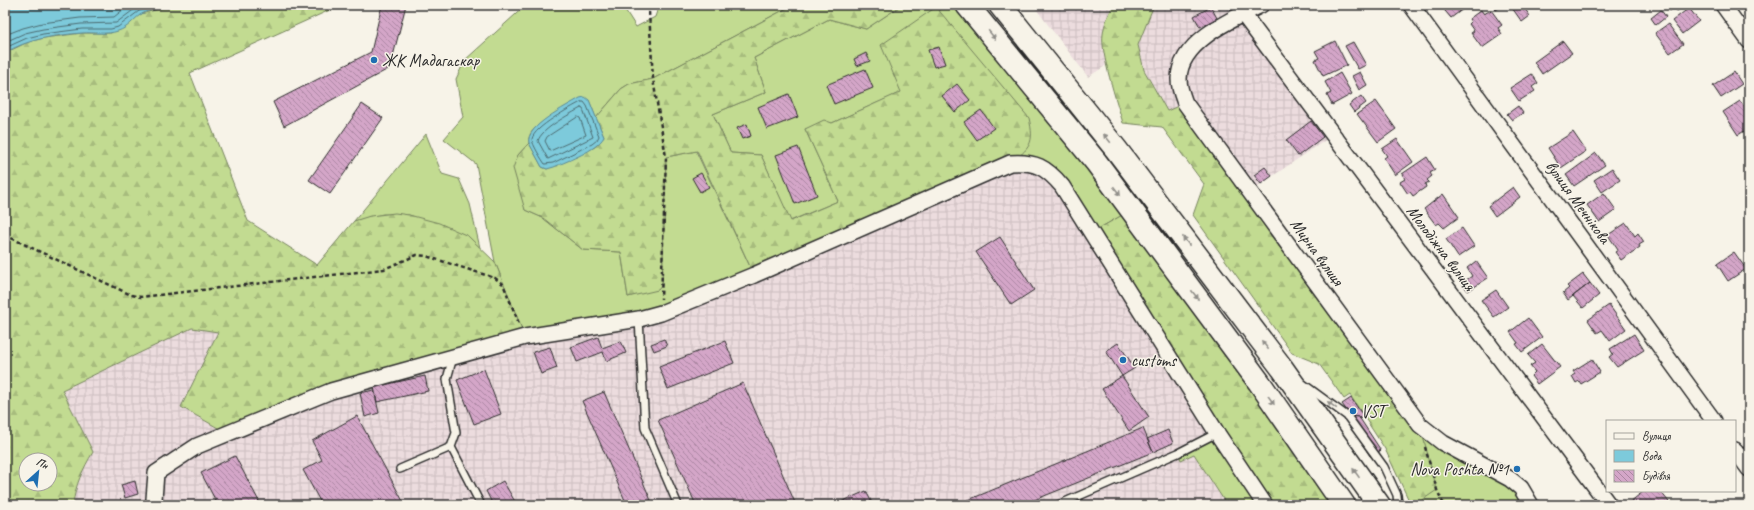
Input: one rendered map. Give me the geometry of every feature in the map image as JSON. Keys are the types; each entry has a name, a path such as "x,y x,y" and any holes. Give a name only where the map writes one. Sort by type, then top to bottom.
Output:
{"highway":[{"path":"967,5 1096,162 1259,382 1344,505"},
{"path":"1000,5 1116,149 1282,368 1379,505"}],"street":[{"name":"Мирна вулиця","path":"1260,5 1201,39 1188,53 1180,70 1179,78 1180,89 1185,103 1420,425 1443,443 1510,479 1522,488 1532,505"},
{"name":"вулиця Мечнікова","path":"1411,5 1713,420"},
{"path":"1723,5 1749,41"},
{"name":"Молодіжна вулиця","path":"1243,14 1609,505"},
{"path":"156,505 154,499 156,473 196,446 331,391 525,338 661,314 1010,163 1027,162 1043,167 1062,186 1217,433 1265,505"},
{"path":"1736,451 1749,469"}],"lane":[{"path":"639,319 645,428 678,505"},
{"path":"453,357 447,379 456,433 451,447 480,505"},
{"path":"1282,368 1347,416 1384,467 1397,495 1398,505"},
{"path":"1058,505 1178,453 1217,433"},
{"path":"400,469 451,447"}],"path":[{"path":"650,5 649,12 653,79 666,157 661,314"},
{"path":"5,236 131,295 141,298 384,269 417,255 426,256 495,278 503,284 525,338"},
{"path":"1420,425 1436,490 1444,505"}],"shaded area":[{"path":"1033,5 1261,5 1243,14 1333,135 1249,192 1167,111 1144,70 1138,45 1088,77"},
{"path":"1010,163 1043,167 1217,433 1194,454 1227,505 73,505 75,492 82,471 93,452 62,390 192,327 218,332 181,407 218,428 222,436"}],"green space":[{"path":"173,5 341,5 190,73 248,221 317,265 354,221 370,216 395,213 439,223 468,236 495,262 525,337 453,357 222,436 218,428 181,407 218,332 192,328 62,390 93,452 80,477 73,505 5,505 5,53 28,42 44,38 82,33 111,33 141,14"},
{"path":"526,5 622,5 636,27 655,17 659,5 793,5 653,79 629,84 621,89 596,118 589,100 562,111 542,122 534,129 530,136 529,143 518,155 525,210 543,218 583,250 621,252 628,297 662,285 666,157 696,151 754,275 661,313 525,337 495,262 476,164 444,139 463,117 456,79 465,60"},
{"path":"793,5 902,5 866,29 829,19 754,58 766,92 713,114 731,153 761,155 791,221 838,201 805,129 824,120 832,123 901,92 881,45 936,7 1029,118 1031,140 1029,145 1010,163 754,275 697,151 666,157 662,285 658,290 628,297 621,252 583,250 543,218 525,210 513,168 518,155 529,143 542,167 547,169 595,147 604,137 596,118 621,89 629,84 653,79"},
{"path":"902,5 958,5 1126,213 1096,230 1072,190 902,92 832,123 805,129 838,201 790,221 761,155 731,153 713,114 766,92 754,58 829,19 866,29"},
{"path":"1114,5 1154,5 1138,45 1144,70 1167,111 1185,103 1420,425 1437,490 1415,505 1411,505 1385,449 1350,395 1344,399 1319,364 1292,353 1193,215 1204,184 1162,127 1123,123 1110,78 1103,42 1104,26"},
{"path":"426,134 442,174 459,179 470,204 480,248 468,236 409,215 383,214 354,221"},
{"path":"1126,213 1333,505 1273,505 1096,230"},
{"path":"1420,425 1510,479 1531,505 1415,505 1436,490"},
{"path":"1217,433 1265,505 1227,505 1194,454 1181,460 1178,453"}],"water":[{"path":"5,5 173,5 144,13 122,30 109,33 62,35 32,41 5,53"},
{"path":"585,97 589,100 604,137 595,147 582,155 554,167 547,169 542,167 529,143 533,130 557,111 580,98"}],"building":[{"name":"ЖК Мадагаскар","path":"382,5 406,5 390,68 284,126 273,102 371,52"},
{"path":"1440,5 1467,5 1467,6 1451,18"},
{"path":"1492,5 1503,5 1496,10"},
{"path":"1510,5 1522,5 1530,16 1522,22"},
{"path":"1665,5 1685,5 1677,11 1674,7 1670,11"},
{"path":"1211,7 1217,18 1200,27 1194,16"},
{"path":"1689,8 1699,21 1682,34 1672,21"},
{"path":"1481,10 1484,14 1491,10 1502,25 1498,28 1502,34 1482,48 1471,33 1474,31 1469,24 1471,22 1469,19"},
{"path":"1661,10 1666,17 1656,25 1651,18"},
{"path":"1668,24 1683,44 1670,53 1655,33"},
{"path":"1335,41 1347,65 1323,76 1315,60 1319,58 1315,51"},
{"path":"1563,41 1572,53 1542,74 1534,62"},
{"path":"1353,42 1366,65 1358,69 1345,46"},
{"path":"939,47 945,64 934,67 928,50"},
{"path":"866,53 870,61 857,66 854,59"},
{"path":"865,69 873,88 834,104 826,85"},
{"path":"1360,72 1367,85 1359,90 1352,76"},
{"path":"1734,72 1742,84 1721,98 1713,86"},
{"path":"1340,73 1352,94 1332,105 1327,95 1331,93 1325,82"},
{"path":"1532,74 1538,83 1532,87 1535,91 1519,101 1510,88"},
{"path":"957,84 970,100 955,112 942,96"},
{"path":"789,94 798,117 767,129 758,107"},
{"path":"1361,96 1366,103 1354,112 1349,105"},
{"path":"1376,101 1396,129 1378,142 1357,114"},
{"path":"1740,101 1749,113 1749,128 1738,135 1723,112"},
{"name":"ЖК Мадагаскар","path":"362,104 383,118 330,194 309,180"},
{"path":"1518,106 1523,113 1512,120 1507,114"},
{"path":"981,110 994,128 977,140 964,122"},
{"path":"1311,121 1323,137 1298,156 1286,140"},
{"path":"747,124 751,136 742,139 737,128"},
{"path":"1573,132 1586,151 1561,168 1548,148"},
{"path":"1397,139 1413,162 1395,175 1384,158 1387,156 1382,149"},
{"path":"798,147 817,195 795,204 776,155"},
{"path":"1596,153 1605,165 1574,186 1566,175"},
{"path":"1427,157 1435,170 1430,173 1432,176 1427,180 1429,182 1425,184 1426,187 1413,196 1410,192 1408,194 1400,182 1405,179 1402,174"},
{"path":"1265,167 1272,176 1261,184 1254,175"},
{"path":"1612,168 1620,180 1602,192 1594,180"},
{"path":"701,173 709,187 700,192 692,178"},
{"path":"1513,187 1520,197 1495,216 1488,206"},
{"path":"1604,193 1616,210 1599,222 1587,205"},
{"path":"1443,194 1459,217 1444,228 1439,223 1436,225 1424,209"},
{"path":"1626,223 1635,236 1638,233 1644,242 1639,245 1640,247 1621,260 1615,252 1618,250 1608,235"},
{"path":"1462,228 1474,246 1458,257 1446,239"},
{"path":"1000,237 1034,290 1011,305 976,252"},
{"path":"1734,252 1746,269 1728,281 1717,264"},
{"path":"1476,261 1488,278 1468,291 1462,283 1472,276 1467,268"},
{"path":"1583,274 1590,283 1568,300 1563,293 1569,288 1567,286"},
{"path":"1590,283 1599,295 1583,308 1573,296"},
{"path":"1496,290 1508,307 1494,317 1481,300"},
{"path":"1609,305 1626,329 1610,341 1602,330 1597,333 1588,320"},
{"path":"1528,318 1542,337 1522,352 1516,344 1518,343 1510,332"},
{"path":"1634,334 1644,350 1617,367 1609,357 1613,354 1610,349"},
{"path":"598,337 602,348 621,341 626,353 606,361 603,352 577,362 571,347"},
{"path":"664,339 667,346 654,351 651,344"},
{"path":"725,341 734,363 668,389 659,367"},
{"path":"1118,343 1135,368 1122,376 1106,351"},
{"path":"1542,344 1560,367 1537,384 1531,376 1535,372 1530,366 1535,363 1528,355"},
{"path":"550,347 557,368 541,374 533,352"},
{"path":"1592,359 1600,372 1581,384 1579,381 1576,383 1572,376 1575,374 1573,371"},
{"path":"484,369 501,414 474,424 457,380"},
{"path":"425,376 428,391 377,402 374,387"},
{"path":"1122,376 1149,417 1129,431 1102,389"},
{"path":"743,383 796,505 696,505 658,420"},
{"path":"374,390 379,413 365,417 360,393"},
{"path":"604,392 653,505 627,505 582,401"},
{"path":"1351,398 1364,417 1360,419 1359,417 1351,416 1342,404"},
{"path":"357,416 405,505 322,505 303,470 322,460 312,441"},
{"path":"1351,416 1359,417 1380,449 1377,458 1370,456 1349,424"},
{"path":"1143,428 1153,452 1022,505 956,505"},
{"path":"1168,430 1173,443 1153,452 1147,439"},
{"path":"235,456 261,505 218,505 201,473"},
{"path":"135,481 138,494 125,498 121,485"},
{"path":"503,481 517,505 493,505 486,491"},
{"path":"866,491 873,505 834,505"},
{"path":"1643,492 1661,492 1669,502 1665,505 1632,505 1630,502"}],"place":[{"name":"ЖК Мадагаскар","path":"374,60"},
{"name":"customs","path":"1123,360"},
{"name":"VST","path":"1353,411"},
{"name":"Nova Poshta №1","path":"1517,469"}]}
